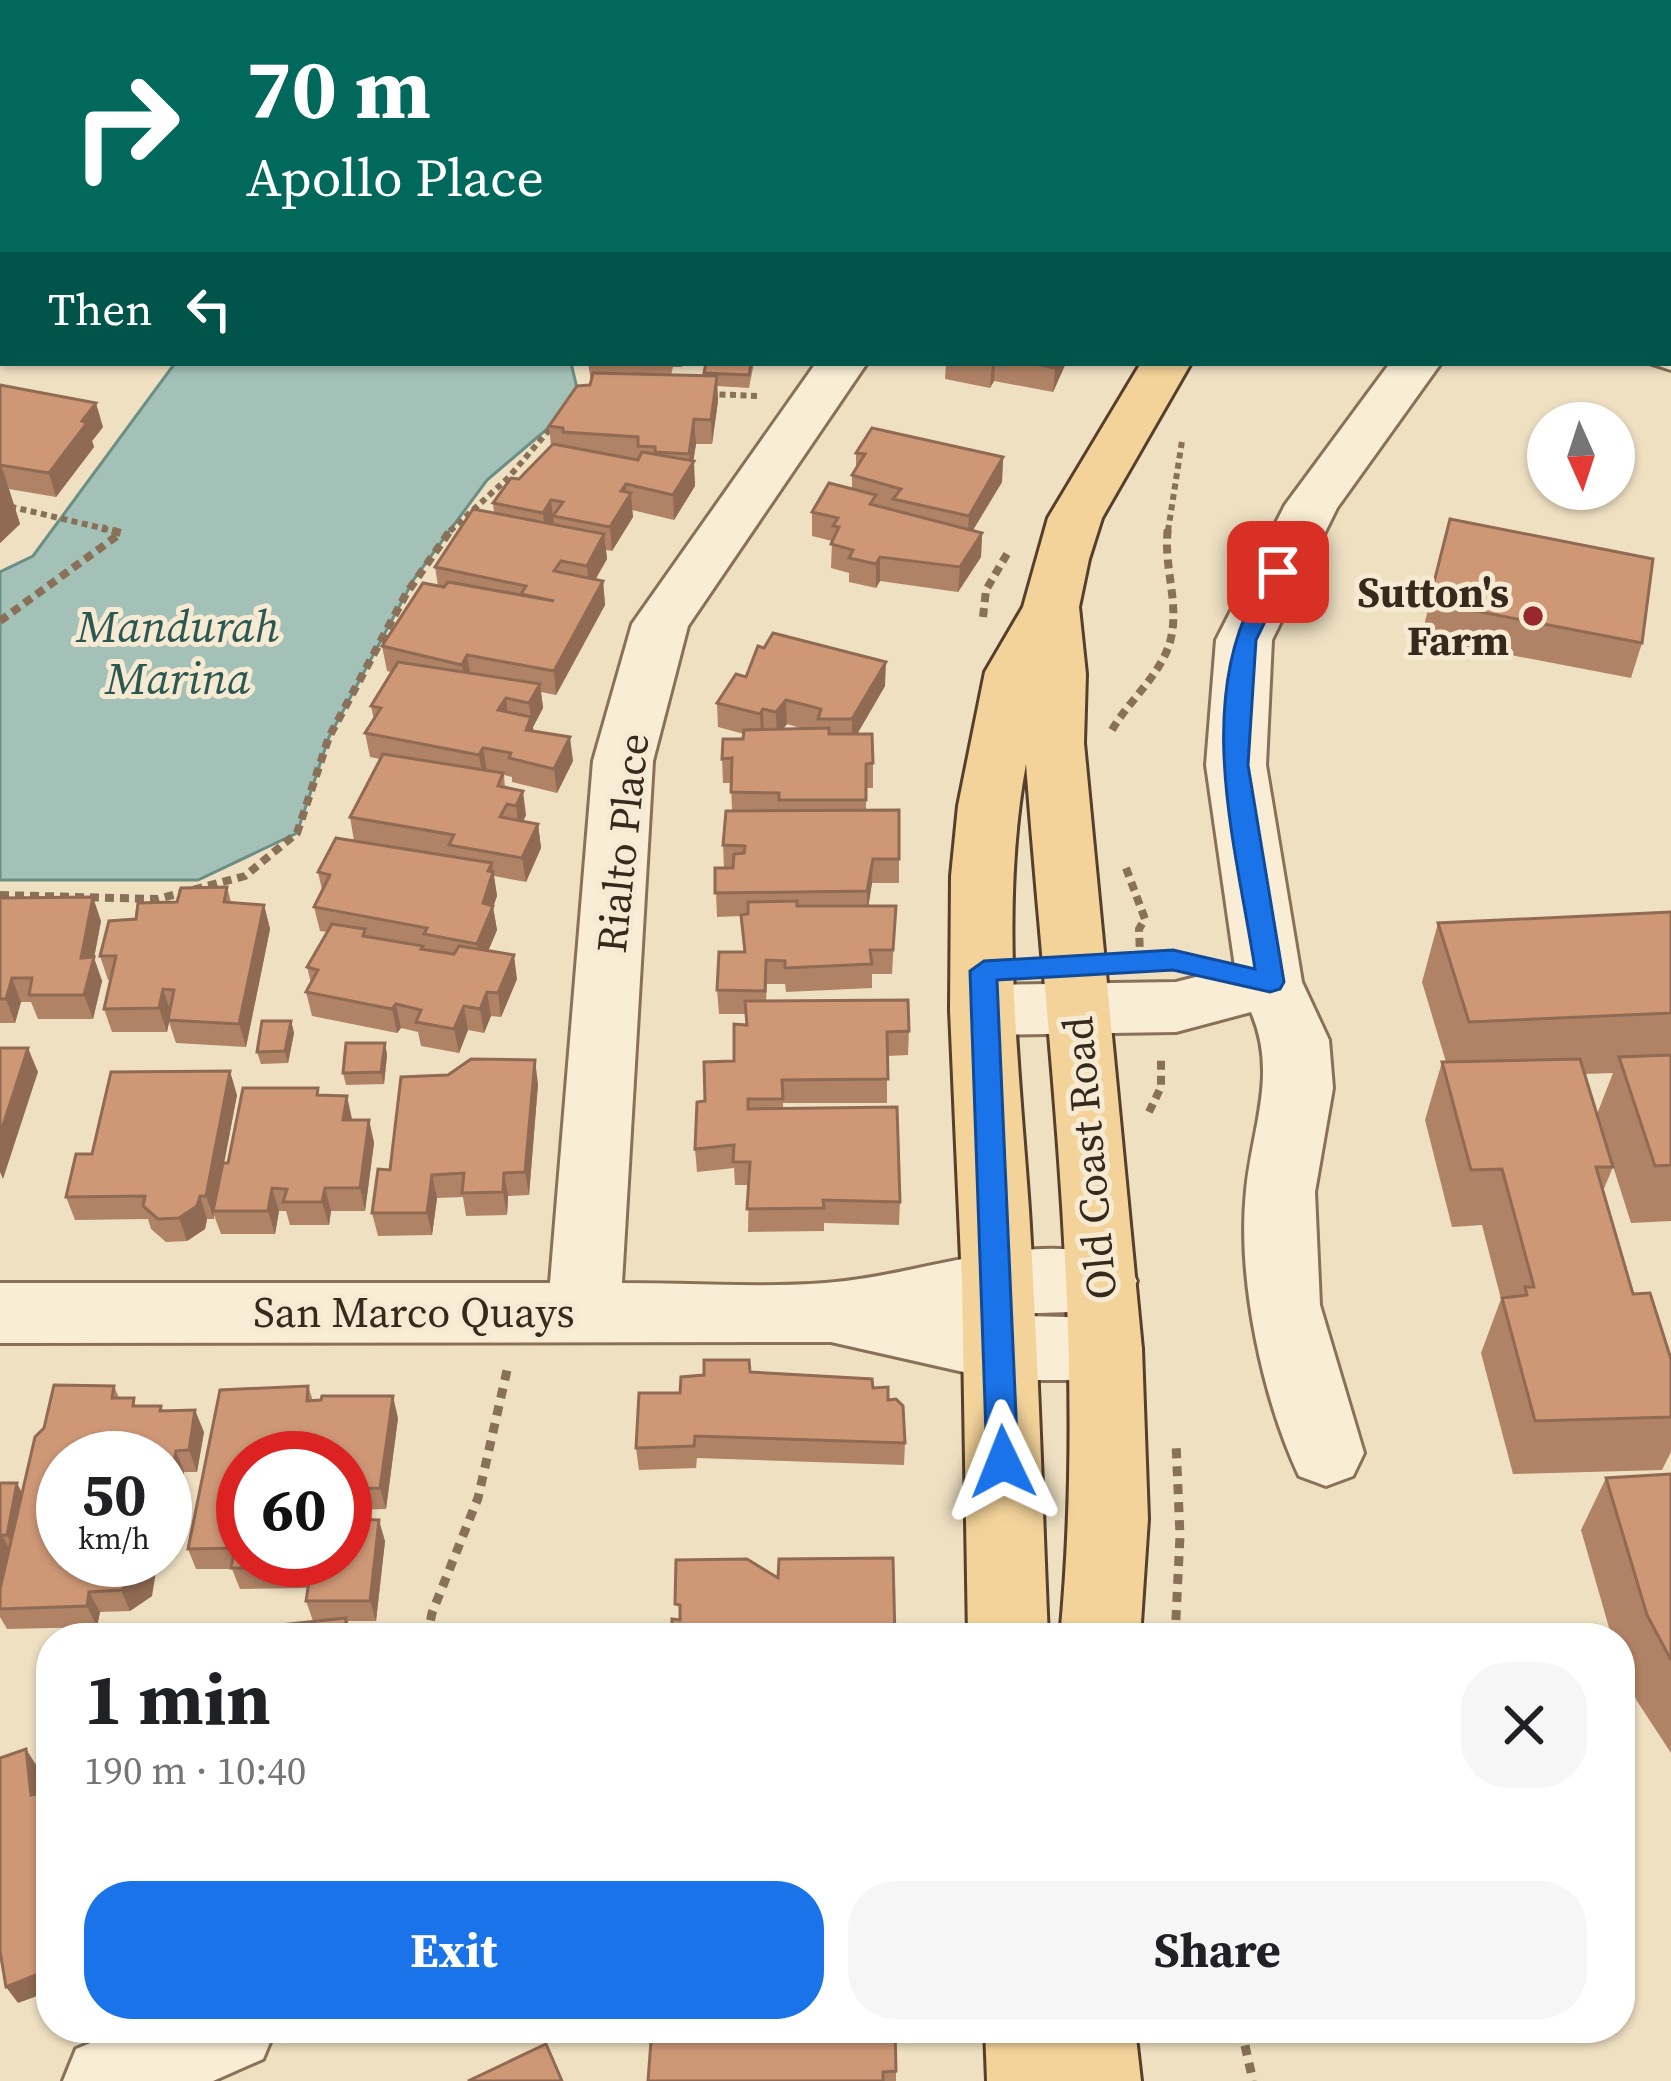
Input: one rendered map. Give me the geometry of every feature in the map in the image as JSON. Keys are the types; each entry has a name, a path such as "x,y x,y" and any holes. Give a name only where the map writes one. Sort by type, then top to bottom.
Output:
{"main road":[{"name":"Old Coast Road","path":"1009,1623 983,991 982,875 988,806 1014,672 1051,607 1075,518 1164,366"},
{"name":"Old Coast Road","path":"1051,607 1057,674 1054,743 1104,1315 1110,1519 1101,1623"},
{"path":"1030,2043 1032,2081"},
{"path":"1092,2043 1096,2081"}],"street":[{"path":"1326,1453 1284,1305 1280,1192 1299,1088 1296,1040 1270,982 1236,765 1244,640 1312,505 1414,366"},
{"name":"Rialto Place","path":"584,1311 623,761 660,624 825,386"},
{"path":"983,991 1074,988 1176,1007 1270,982"},
{"name":"San Marco Quays","path":"0,1313 1104,1315"},
{"path":"108,2081 197,2043"}],"path":[{"path":"703,394 767,397 825,386"},
{"path":"0,896 158,899 245,876 297,833 329,736 406,594 455,524 508,478 561,417"},
{"path":"0,504 122,532 0,621"},
{"path":"428,1623 428,1613 449,1584 489,1470 510,1358"},
{"path":"1244,2043 1253,2081"}],"water":[{"name":"Mandurah Marina","path":"173,366 572,366 580,401 487,480 414,579 329,737 297,833 198,880 0,880 0,572 33,556"}],"building":[{"path":"705,366 750,366 749,375 704,373"},
{"path":"593,373 717,376 711,420 694,419 689,454 655,452 655,447 638,446 638,437 563,432 563,428 549,426 577,386 590,385"},
{"path":"0,385 96,403 82,421 87,423 49,473 0,465"},
{"path":"872,428 1003,457 969,516 893,499 901,489 852,475 865,454 856,453"},
{"path":"553,444 638,460 642,452 694,461 673,495 626,484 621,491 631,493 610,527 553,516 563,502 551,500 543,513 493,503 511,478 519,479"},
{"path":"829,483 876,495 870,504 982,533 960,567 880,557 876,564 849,558 853,550 831,544 838,518 812,512"},
{"path":"473,509 604,534 587,566 561,561 554,571 603,581 554,671 467,655 462,665 382,646 423,583 444,587 448,582 554,601 521,594 526,586 435,567"},
{"path":"1450,519 1653,559 1642,643 1429,602"},
{"path":"773,633 886,662 852,719 818,719 821,709 786,700 776,712 763,709 760,714 717,703 736,674 746,677 758,646 764,648"},
{"path":"398,662 540,684 529,703 506,698 498,710 531,717 526,730 570,737 554,769 509,758 511,753 483,748 479,755 365,733 381,708 371,706"},
{"path":"829,728 829,734 872,734 873,763 866,764 866,800 779,800 779,793 731,792 732,758 722,759 723,739 743,739 744,730"},
{"path":"383,754 503,773 498,786 523,791 516,806 507,804 500,817 538,824 522,858 449,845 454,835 350,817"},
{"path":"899,810 899,859 873,859 867,891 715,893 715,868 733,868 734,854 744,853 745,846 723,845 726,811"},
{"path":"336,838 492,863 483,903 493,906 477,944 424,934 427,928 314,907 330,875 318,872"},
{"path":"227,887 224,902 264,905 239,1024 168,1020 174,990 163,989 159,1008 104,1009 116,956 100,956 109,921 136,919 138,903 177,902 181,888"},
{"path":"93,897 81,958 94,957 84,995 29,995 32,978 12,978 6,999 0,999 0,898"},
{"path":"797,901 797,906 896,906 893,950 870,950 872,964 785,968 785,961 766,960 765,991 717,990 719,952 745,952 741,915 748,914 748,902"},
{"path":"1671,912 1671,1013 1469,1022 1438,923"},
{"path":"332,924 365,929 363,936 423,946 421,949 454,954 459,946 514,955 498,993 487,992 480,1009 464,1006 454,1029 416,1022 421,1010 306,992 318,970 307,967"},
{"path":"908,1000 909,1031 887,1032 888,1079 782,1080 783,1099 748,1099 748,1109 897,1107 900,1202 823,1200 824,1208 747,1209 750,1162 733,1162 734,1145 695,1149 697,1102 705,1101 704,1062 734,1061 734,1024 747,1025 745,1001"},
{"path":"262,1021 291,1021 285,1051 257,1052"},
{"path":"346,1043 385,1043 381,1072 343,1073"},
{"path":"0,1048 28,1048 0,1135"},
{"path":"1671,1055 1671,1165 1655,1166 1619,1057"},
{"path":"471,1059 535,1060 525,1172 504,1173 503,1192 462,1193 464,1173 432,1175 427,1213 372,1213 378,1169 390,1170 401,1077 448,1075"},
{"path":"1580,1059 1613,1167 1596,1167 1633,1294 1650,1293 1671,1359 1671,1417 1535,1421 1502,1298 1527,1295 1525,1287 1534,1287 1502,1169 1471,1170 1442,1062"},
{"path":"230,1071 206,1196 200,1196 197,1206 179,1218 158,1219 143,1206 145,1196 66,1197 76,1154 92,1154 111,1072"},
{"path":"243,1088 318,1088 317,1095 347,1096 343,1120 369,1120 360,1188 325,1188 322,1202 283,1202 287,1189 272,1188 268,1211 213,1211"},
{"path":"704,1360 749,1360 750,1372 872,1379 873,1388 888,1387 888,1400 896,1399 903,1406 905,1443 695,1436 694,1446 636,1448 639,1393 680,1393 681,1377 704,1375"},
{"path":"54,1385 114,1386 112,1398 134,1398 133,1406 195,1410 192,1431 41,1431"},
{"path":"308,1386 307,1401 322,1396 393,1396 380,1488 372,1488 372,1431 216,1431 216,1548 192,1549 220,1390"},
{"path":"35,1437 36,1587 126,1587 89,1592 87,1606 0,1609 0,1589"},
{"path":"1671,1474 1671,1660 1647,1615 1606,1478"},
{"path":"0,1483 17,1483 7,1535 2,1535 0,1543"},
{"path":"372,1520 379,1520 372,1583"},
{"path":"893,1558 895,1623 672,1623 672,1619 680,1620 680,1605 675,1604 676,1560 747,1559 778,1578 779,1559"},
{"path":"308,1587 372,1587 370,1601 306,1601"},
{"path":"346,1618 346,1623 299,1623"},
{"path":"26,1749 31,1795 36,1794 36,1975 6,1987 0,1951 0,1758"},
{"path":"651,2043 895,2043 896,2071 883,2072 883,2081 648,2081"},
{"path":"546,2044 562,2081 468,2081"}],"place":[{"name":"Sutton's Farm","path":"1533,616"}],"route":[{"path":"1003,1462 984,971 1173,960 1270,982 1236,765 1244,640 1278,572"}]}
